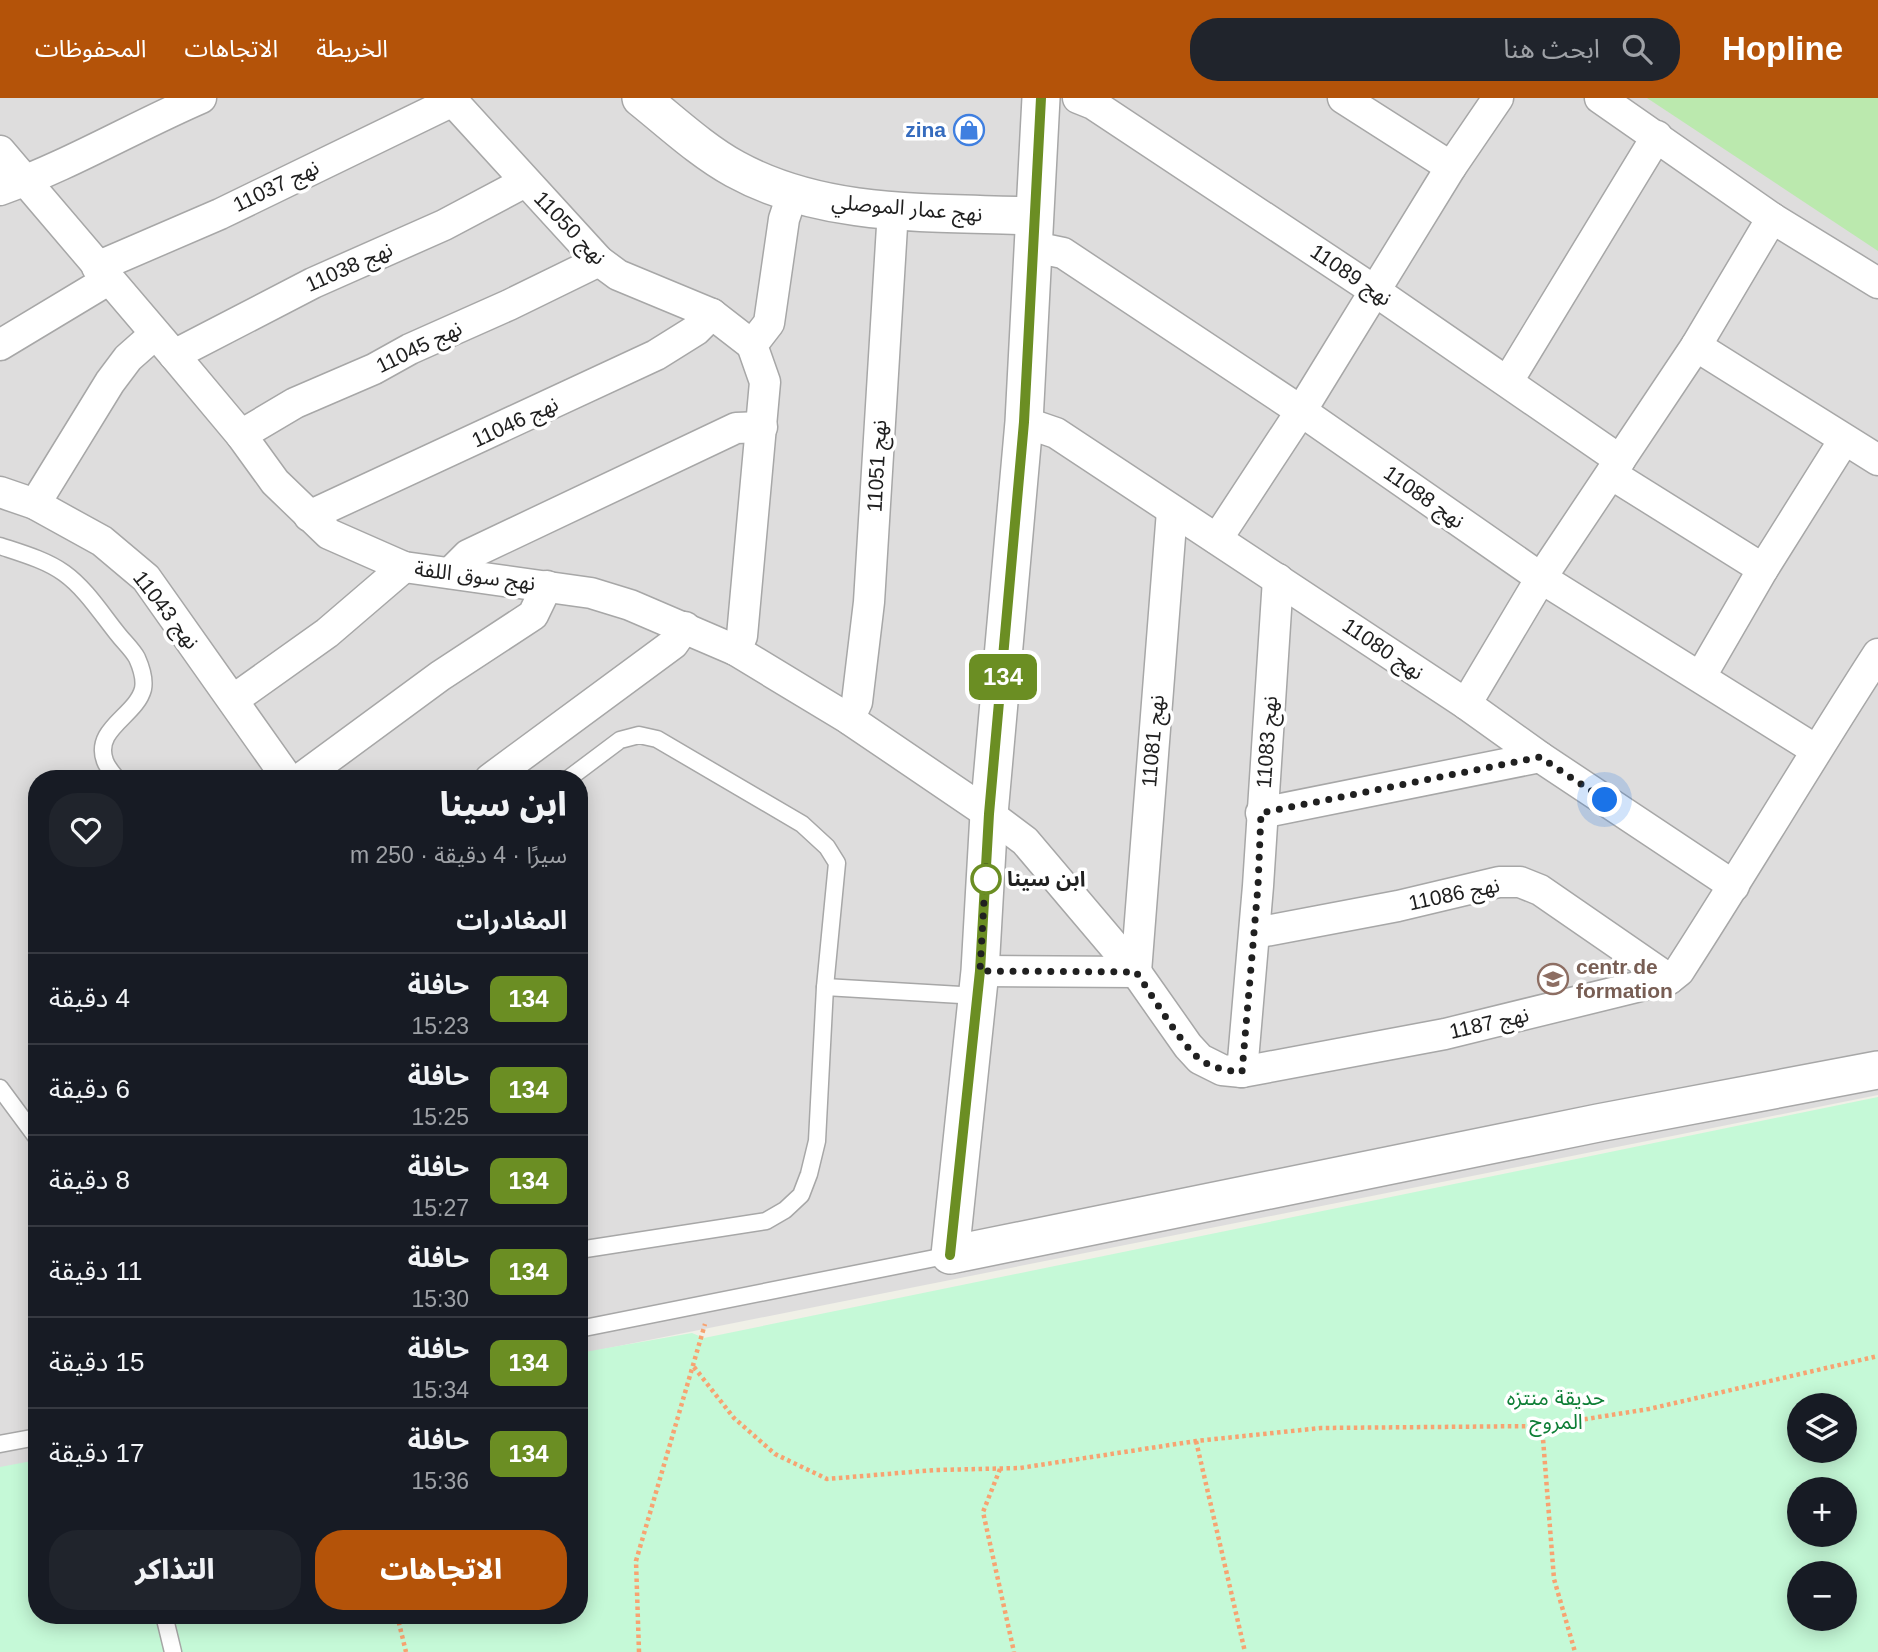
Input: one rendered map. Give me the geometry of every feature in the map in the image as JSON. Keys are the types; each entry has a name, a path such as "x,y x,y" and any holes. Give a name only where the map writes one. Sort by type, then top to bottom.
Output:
{"street":[{"path":"13,186 201,98"},
{"name":"نهج عمار الموصلي","path":"641,98 735,169 792,195 856,208 893,210 1034,232"},
{"path":"1041,98 1024,422 989,814 979,983 950,1255 1598,1123 1878,1070"},
{"name":"نهج 11089","path":"1078,98 1093,103 1508,381 1616,467 1763,569"},
{"path":"1343,98 1451,167"},
{"path":"1217,539 1301,411 1451,167 1497,98"},
{"path":"1600,98 1772,218 1878,283"},
{"name":"نهج 11050","path":"452,99 599,261 618,275 712,314 752,345"},
{"name":"نهج 11037","path":"0,345 103,273 452,99"},
{"path":"1508,381 1657,136"},
{"name":"نهج سوق اللفة","path":"0,151 13,186 103,273 241,435 275,482 330,534 404,567 591,593 685,627 734,650 849,719 989,814"},
{"name":"نهج 11038","path":"36,504 110,382 128,358 313,283 444,225 525,182"},
{"path":"734,650 742,636 765,382 752,345 769,323 784,219 792,195"},
{"name":"نهج 11051","path":"849,719 857,702 869,602 893,210"},
{"path":"1466,704 1541,578 1696,346 1772,218"},
{"name":"نهج 11088","path":"1034,232 1063,254 1301,411 1541,578 1816,750"},
{"name":"نهج 11045","path":"241,435 295,403 374,369 410,349 599,261"},
{"name":"نهج 11046","path":"309,516 645,361 696,330 712,314"},
{"path":"1696,346 1878,460"},
{"name":"نهج 11080","path":"1024,422 1056,433 1466,704 1540,757 1734,886"},
{"path":"450,573 468,555 736,428 762,427"},
{"path":"1701,676 1763,569 1844,440"},
{"name":"نهج 11043","path":"0,492 36,504 102,541 146,578 282,770"},
{"name":"نهج 11081","path":"1136,972 1172,511"},
{"path":"233,700 327,632 404,567"},
{"name":"نهج 11083","path":"1242,1072 1255,933 1278,579"},
{"path":"312,770 440,676 533,615 547,586"},
{"path":"502,770 673,644 685,627"},
{"path":"1670,979 1679,971 1734,886 1878,654"},
{"path":"1261,813 1540,757"},
{"name":"نهج 1187","path":"989,814 1025,841 1136,972 1188,1046 1200,1059 1222,1070 1242,1072 1445,1034 1670,979"},
{"name":"نهج 11086","path":"1255,933 1398,906 1499,882 1520,882 1540,890 1670,979"},
{"path":"979,983 1136,972"}],"lane":[{"path":"0,546 34,557 64,573 82,590 136,657 143,675 143,688 133,706 114,725 106,738 103,748 105,762 111,770"},
{"path":"580,770 620,740 639,735 657,740 802,824 827,847 837,863 825,987 817,1141 801,1195 785,1210 766,1221 588,1249"},
{"path":"825,987 979,983"},
{"path":"0,1088 28,1126"},
{"path":"588,1327 950,1255"},
{"path":"0,1444 28,1439"},
{"path":"166,1624 173,1652"}],"path":[{"path":"639,1652 636,1561 711,1303"},
{"path":"694,1367 734,1418 775,1454 827,1479 935,1470 1020,1468 1196,1441 1321,1428 1542,1426 1648,1409 1878,1356"},
{"path":"1542,1426 1554,1579 1575,1652"},
{"path":"1196,1441 1245,1652"},
{"path":"1000,1469 983,1512 1014,1652"},
{"path":"399,1624 406,1652"}],"shaded area":[{"name":"ابن سينا","path":"0,98 1878,98 1878,1095 588,1352 588,770 28,770 28,1464 0,1469"}],"green space":[{"path":"1647,98 1878,98 1878,251"},
{"name":"حديقة منتزه المروج","path":"1878,1097 1878,1652 0,1652 0,1467 28,1462 28,1624 588,1624 588,1351 692,1333 704,1338"}],"bus line":[{"name":"134","path":"950,1255 980,971 989,814 1024,422 1041,98"}],"place":[{"name":"zina","path":"969,130"},
{"name":"ابن سينا","path":"986,879"},
{"name":"centr de formation","path":"1553,979"}],"route":[{"path":"986,879 986,866 980,971 1136,972 1200,1059 1222,1070 1242,1072 1258,886 1261,813 1540,757 1605,800"}]}
